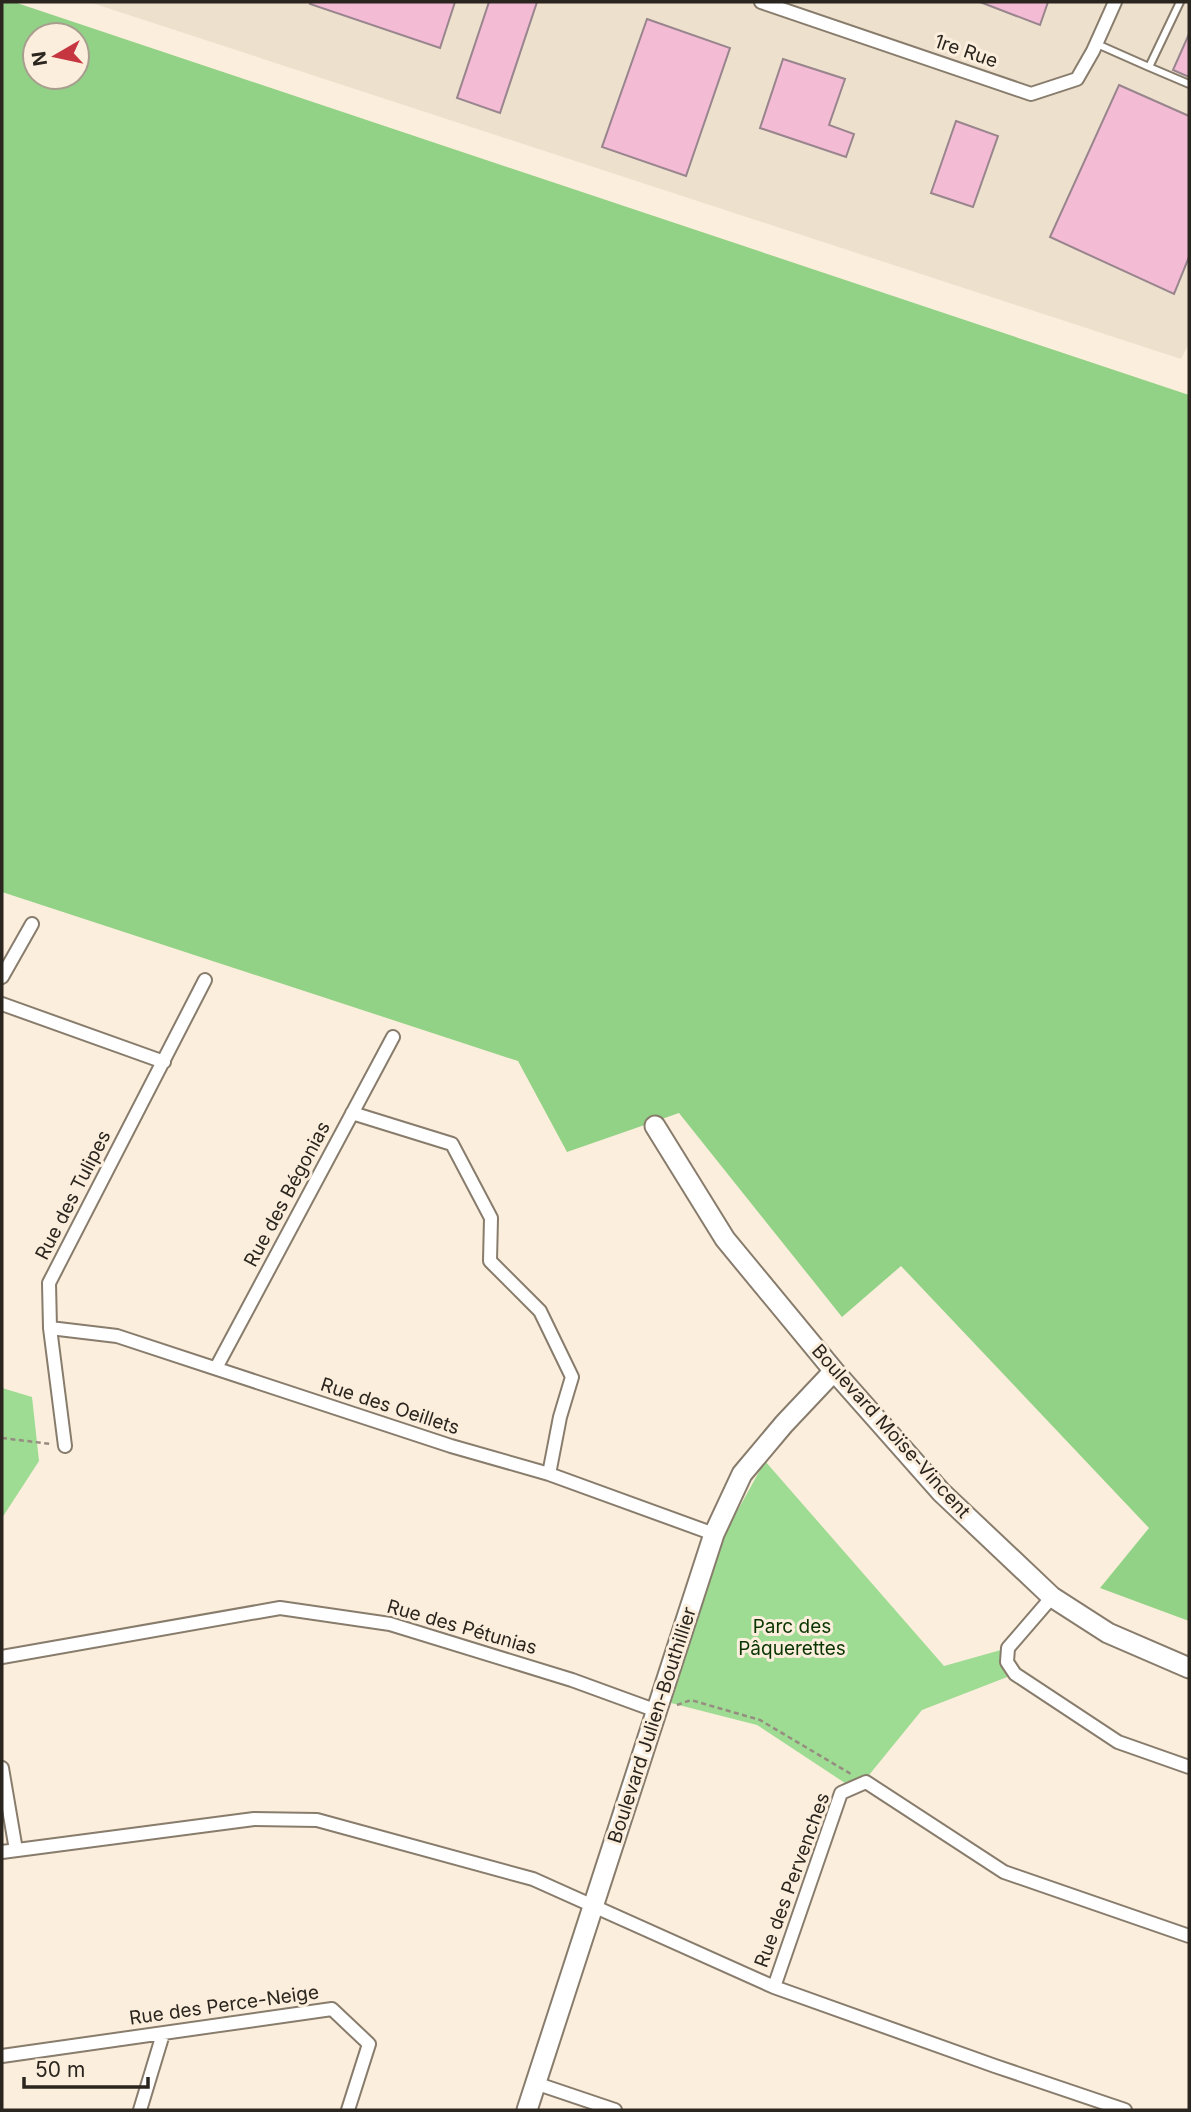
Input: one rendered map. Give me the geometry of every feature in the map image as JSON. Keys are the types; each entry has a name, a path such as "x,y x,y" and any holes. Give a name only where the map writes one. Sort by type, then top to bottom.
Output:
{"street":[{"name":"1re Rue","path":"761,2 1031,94 1077,79 1115,2"},
{"path":"2,977 32,924"},
{"name":"Rue des Tulipes","path":"65,1446 50,1328 49,1283 205,980"},
{"path":"2,1004 164,1062"},
{"name":"Rue des Bégonias","path":"216,1368 393,1037"},
{"path":"352,1113 452,1144 492,1218 490,1261 540,1311 572,1377 560,1417 549,1475"},
{"name":"Boulevard Moïse-Vincent","path":"654,1126 725,1239 834,1371 941,1492 1052,1597 1108,1633 1189,1668"},
{"name":"Rue des Oeillets","path":"50,1328 117,1336 451,1446 549,1475 715,1534"},
{"name":"Boulevard Julien-Bouthillier","path":"527,2110 715,1534 742,1474 834,1371"},
{"path":"1052,1597 1007,1648 1007,1662 1015,1674 1118,1742 1189,1767"},
{"name":"Rue des Pétunias","path":"2,1657 280,1608 390,1624 572,1679 657,1711"},
{"path":"2,1768 16,1850"},
{"path":"866,1782 1004,1871 1189,1936"},
{"name":"Rue des Pervenches","path":"774,1987 841,1793 866,1782"},
{"name":"Rue des Pervenches","path":"2,1852 254,1819 317,1821 533,1879 594,1904 774,1987 1125,2110"},
{"name":"Rue des Perce-Neige","path":"2,2056 332,2009 369,2044 348,2110"},
{"path":"140,2110 163,2034"},
{"path":"536,2083 615,2110"}],"lane":[{"path":"1149,67 1180,2"},
{"path":"1096,43 1189,84"}],"path":[{"path":"2,1438 65,1446"},
{"path":"657,1711 691,1700 760,1720 866,1782"}],"shaded area":[{"path":"89,2 1189,2 1189,343 1181,359"}],"green space":[{"path":"2,2 14,2 71,21 21,21 21,91 91,91 91,28 1189,395 1189,1621 1100,1588 1149,1528 901,1266 842,1317 679,1113 567,1152 518,1061 2,892"},
{"path":"2,1388 32,1397 39,1461 2,1518"},
{"name":"Parc des Pâquerettes","path":"765,1461 944,1666 1008,1648 1015,1674 922,1710 869,1775 845,1783 757,1725 671,1703 724,1535"}],"building":[{"path":"455,2 440,48 310,4"},
{"path":"489,2 537,2 500,113 457,98"},
{"path":"980,2 1048,2 1040,25"},
{"path":"647,19 730,48 686,176 602,147"},
{"path":"1189,34 1189,77 1173,70"},
{"path":"783,59 845,79 829,125 854,134 846,157 760,128"},
{"path":"1119,85 1189,116 1189,257 1174,294 1050,237"},
{"path":"956,121 998,136 973,207 931,193"}]}
